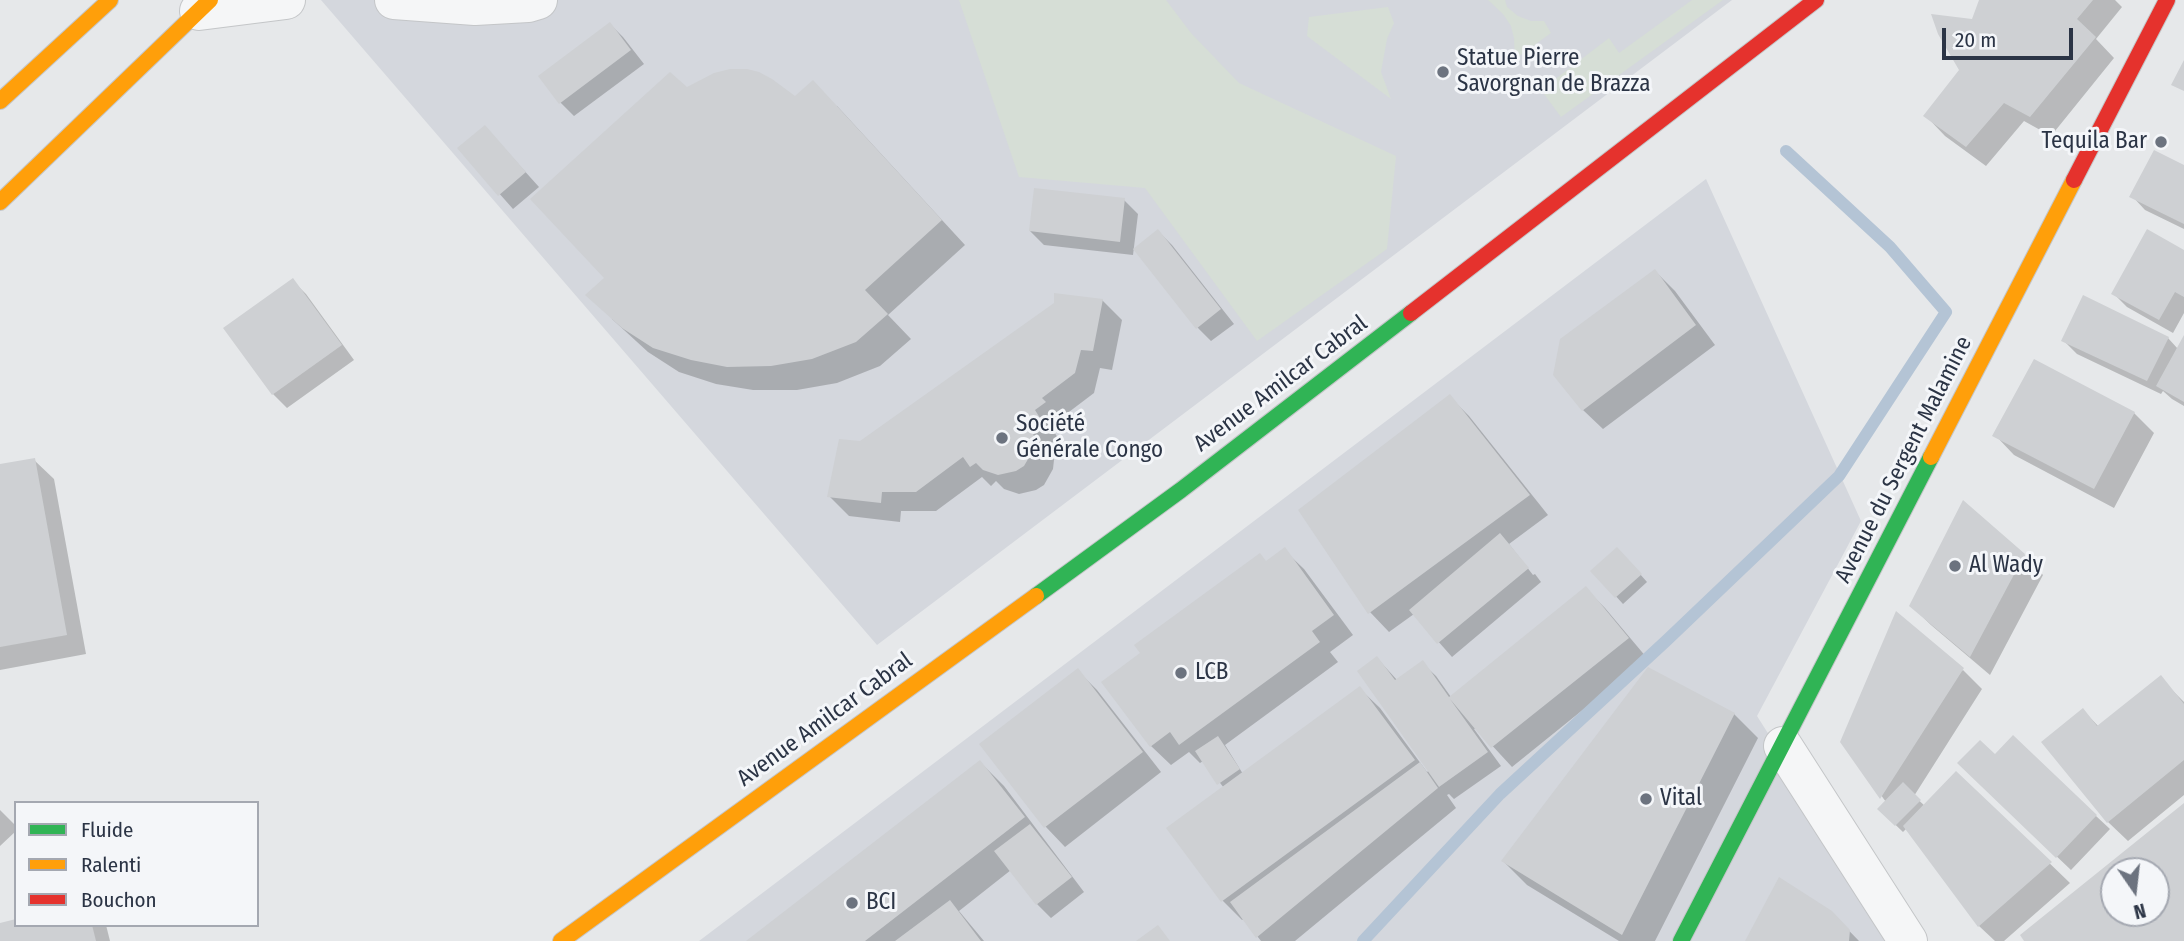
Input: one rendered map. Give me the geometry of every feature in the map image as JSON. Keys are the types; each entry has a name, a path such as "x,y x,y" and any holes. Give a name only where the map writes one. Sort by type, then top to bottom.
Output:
{"main road":[{"path":"0,101 110,0"},
{"name":"Avenue Amilcar Cabral","path":"561,941 1181,490 1816,0"},
{"name":"Avenue du Sergent Malamine","path":"1681,941 2167,0"},
{"path":"0,202 205,5"}],"street":[{"path":"205,5 286,0"},
{"path":"394,0 475,6 538,0"},
{"path":"1783,746 1908,941"}],"shaded area":[{"path":"321,0 1732,0 877,645"},
{"path":"959,0 1166,0 1191,33 1239,83 1396,156 1387,249 1257,341 1145,188 1019,177"},
{"path":"1488,0 1505,0 1507,7 1518,16 1531,21 1544,21 1551,33 1515,59 1511,26"},
{"path":"1692,0 1723,0 1561,117 1541,90 1609,38 1619,53"},
{"path":"1388,7 1394,23 1387,39 1381,72 1391,99 1307,36 1309,17"},
{"path":"1706,179 1861,521 1757,716 1900,941 699,941"}],"building":[{"path":"1979,0 2093,0 2077,19 2096,37 2030,117 2004,103 1966,147 1923,116 1959,70 1938,34 1931,14 1972,19"},
{"path":"610,22 631,50 559,104 538,76"},
{"path":"2184,60 2184,91 2171,85"},
{"path":"730,69 759,72 795,96 813,80 942,220 865,290 888,314 856,342 812,359 771,366 727,367 691,360 653,348 622,328 585,295 604,278 530,199 670,72 687,87 714,73"},
{"path":"485,125 526,172 498,196 457,148"},
{"path":"2154,150 2184,165 2184,224 2129,197"},
{"path":"1034,188 1125,198 1120,242 1029,231"},
{"path":"1158,229 1221,309 1196,329 1133,249"},
{"path":"2147,229 2184,250 2184,297 2175,292 2159,320 2111,294"},
{"path":"1655,269 1696,325 1582,411 1553,375 1560,339"},
{"path":"293,278 342,345 272,395 223,328"},
{"path":"1054,293 1103,299 1093,351 1081,350 1075,373 1042,398 1046,402 1035,410 1040,418 1030,425 1035,439 1034,449 1024,466 1016,471 998,475 983,470 976,463 970,467 963,457 916,492 882,492 881,503 827,497 839,439 860,441 1054,303"},
{"path":"2083,295 2169,337 2147,381 2061,341"},
{"path":"2184,335 2184,402 2156,386"},
{"path":"2034,359 2135,412 2094,489 1992,436"},
{"path":"1450,394 1530,495 1368,614 1298,510"},
{"path":"35,458 67,635 0,647 0,464"},
{"path":"1963,500 2025,554 1970,657 1909,606"},
{"path":"1500,533 1529,568 1437,644 1409,610"},
{"path":"1285,547 1334,615 1312,631 1320,642 1179,745 1170,732 1150,747 1101,682 1140,653 1134,645 1260,553 1266,561"},
{"path":"1617,547 1642,574 1615,598 1590,571"},
{"path":"1586,586 1629,638 1491,748 1450,699 1488,752 1439,787 1357,671 1377,656 1395,680 1423,660 1449,697"},
{"path":"1896,611 1964,668 1880,799 1840,742"},
{"path":"1648,667 1735,713 1622,935 1501,861"},
{"path":"1078,668 1143,752 1044,828 979,744"},
{"path":"2161,675 2184,704 2184,760 2107,823 2041,742 2083,708 2097,726"},
{"path":"1360,686 1415,760 1221,902 1166,828"},
{"path":"2013,735 2097,815 2056,858 1957,763 1980,740 1995,754"},
{"path":"1218,736 1240,769 1217,785 1195,751"},
{"path":"980,760 1025,817 865,941 746,941"},
{"path":"1420,762 1438,788 1256,938 1230,902"},
{"path":"1956,771 2052,862 1978,927 1903,826"},
{"path":"1903,782 1921,800 1895,826 1877,809"},
{"path":"2184,803 2184,941 2024,941 2020,935 2100,871 2100,927 2170,927 2170,857 2117,857"},
{"path":"1030,824 1072,877 1036,905 994,851"},
{"path":"1779,877 1832,911 1850,930 1849,941 1745,941"},
{"path":"950,900 981,941 895,941"},
{"path":"14,920 14,927 92,927 96,941 0,941 0,923"},
{"path":"1158,925 1170,941 1136,941"}],"waterway":[{"path":"1363,941 1500,794 1839,476 1946,312 1890,247 1786,151"}],"traffic: fast":[{"path":"1036,596 1181,490 1411,313"},
{"path":"1681,941 1931,457"}],"traffic: slow":[{"path":"0,101 110,0"},
{"path":"0,202 210,0"},
{"path":"1931,457 2074,180"},
{"path":"561,941 1036,596"}],"traffic: jam":[{"path":"1411,313 1816,0"},
{"path":"2074,180 2167,0"}],"place":[{"name":"Statue Pierre Savorgnan de Brazza","path":"1443,72"},
{"name":"Tequila Bar","path":"2161,142"},
{"name":"Société Générale Congo","path":"1002,438"},
{"name":"Al Wady","path":"1955,566"},
{"name":"LCB","path":"1181,673"},
{"name":"Vital","path":"1646,799"},
{"name":"BCI","path":"852,903"}]}
